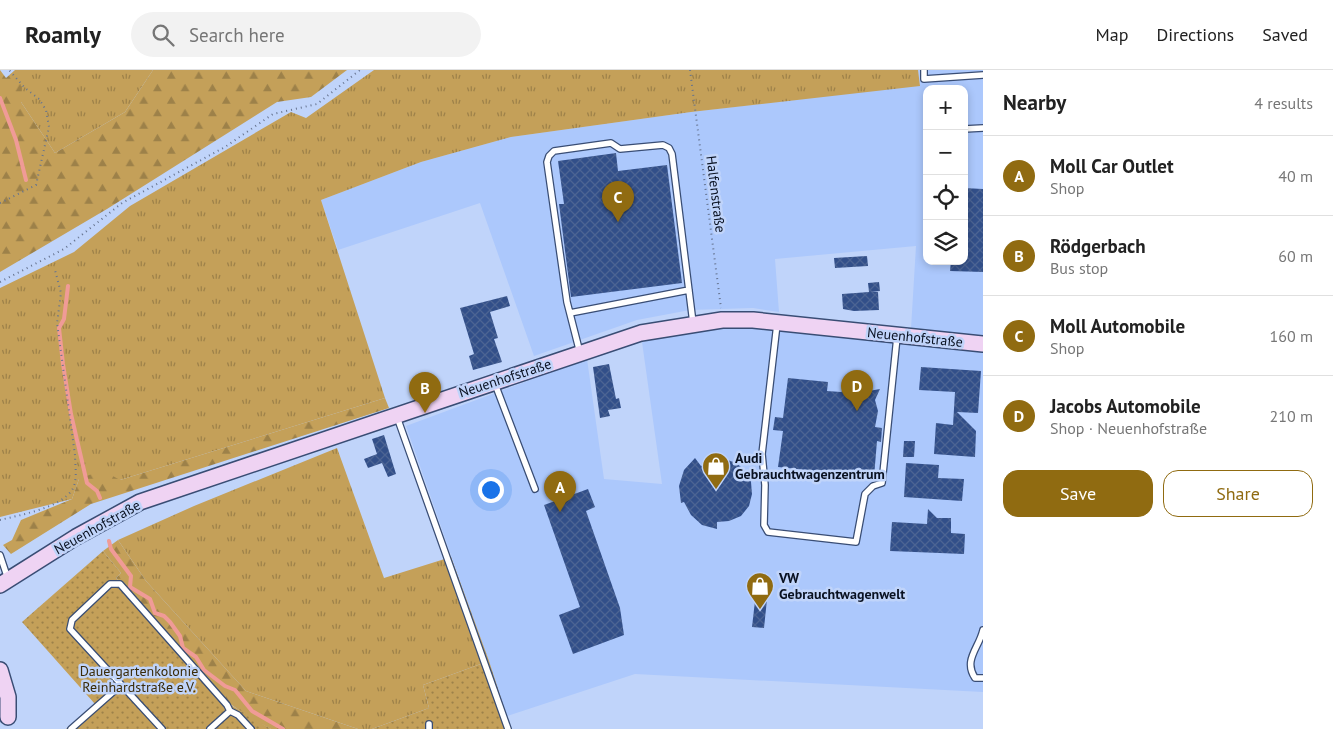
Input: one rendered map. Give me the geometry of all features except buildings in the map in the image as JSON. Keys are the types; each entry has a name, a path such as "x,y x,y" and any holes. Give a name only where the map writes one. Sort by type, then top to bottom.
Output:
{"street":[{"name":"Neuenhofstraße","path":"4,583 76,537 140,502 640,333 722,320 777,322 983,344"},
{"path":"0,670 8,697 11,723"},
{"path":"0,703 11,723"}],"lane":[{"path":"924,70 924,79 983,75"},
{"path":"968,129 983,128"},
{"path":"580,353 570,313 547,162 549,156 554,151 611,143 620,149 663,145 669,148 672,154 693,324"},
{"path":"570,313 689,290"},
{"path":"777,322 762,454 765,486 764,525 768,532 856,542 864,494 873,486 882,483 897,335"},
{"path":"495,382 535,489"},
{"path":"396,415 508,729"},
{"path":"0,555 4,583"},
{"path":"162,729 70,629 72,620 110,584 120,584 227,705 230,711 238,715 250,729"},
{"path":"983,630 980,643 970,660 970,670 975,678 983,678"},
{"path":"72,729 121,684"},
{"path":"210,729 230,711"}],"path":[{"path":"0,203 36,185 50,127 46,110 39,99 25,88 8,70"},
{"path":"0,282 64,249 122,203 225,147 273,114 317,104 360,70"},
{"name":"Halfenstraße","path":"690,70 722,320"},
{"path":"0,520 43,508 63,499 73,489 76,474 75,455 57,323 61,293 55,270"}],"shaded area":[{"path":"918,70 983,70 983,692 635,674 507,716 406,426 587,359 604,479 662,484 642,342 693,330 730,325 778,327 910,345 916,246 775,259 779,312 753,308 690,310 637,320 534,356 480,203 338,250 321,200 421,162 511,137 691,112 920,85"}],"green space":[{"path":"0,70 6,78 15,70 21,70 21,102 55,153 125,112 153,70 347,70 311,97 277,102 107,209 0,272"},
{"path":"21,70 153,70 125,112 55,153 21,102"},
{"path":"374,70 918,70 920,86 691,112 511,137 421,162 321,200 385,398 120,480 79,479 72,499 0,517 0,288 74,252 130,206 291,112 306,118"},
{"path":"385,398 389,408 91,504 11,554 3,545 12,540 21,520 72,499 79,479 102,470 120,480"},
{"path":"337,448 384,578 451,557 489,661 423,685 429,708 372,729 358,729 246,691 146,581 118,540 194,506"},
{"path":"118,540 146,581 246,691 358,729 271,729 230,704 116,578 121,573 103,551"},
{"name":"Dauergartenkolonie Reinhardstraße e.V.","path":"103,551 121,573 116,578 229,704 271,729 66,729 95,704 22,622"},
{"path":"489,661 511,729 372,729 429,708 423,685"}],"waterway":[{"path":"0,98 16,140 26,180"},
{"path":"68,286 64,319 59,328 63,364 71,414 87,483 97,491 100,498"},
{"path":"109,541 111,549 131,576 130,587 150,599 155,613 164,616 170,622 180,636 183,648 196,657 204,670 225,686 235,690 252,711 283,729"}],"place":[{"name":"Moll Automobile","path":"618,222"},
{"name":"Jacobs Automobile","path":"857,411"},
{"name":"Rödgerbach","path":"425,413"},
{"name":"Audi Gebrauchtwagenzentrum","path":"716,490"},
{"name":"Moll Car Outlet","path":"560,512"},
{"name":"VW Gebrauchtwagenwelt","path":"760,610"}]}
